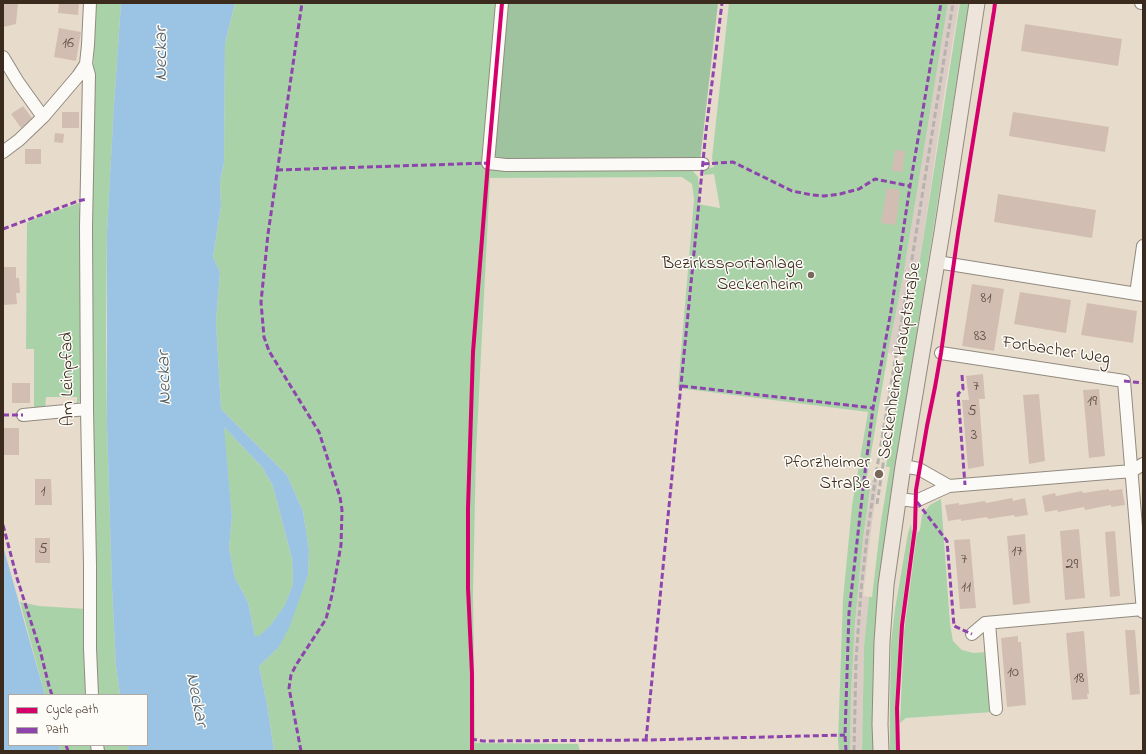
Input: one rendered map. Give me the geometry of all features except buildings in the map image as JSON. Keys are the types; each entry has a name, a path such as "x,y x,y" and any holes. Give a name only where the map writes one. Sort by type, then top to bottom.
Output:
{"main road":[{"name":"Seckenheimer Hauptstraße","path":"881,751 880,724 882,642 886,585 903,466 937,262 977,3"}],"street":[{"name":"Am Leinpfad","path":"90,3 86,64 89,75 86,227 90,648 92,694"},
{"path":"502,3 488,163 506,165 703,164"},
{"path":"3,57 18,82 43,117"},
{"path":"3,152 19,140 43,117 78,76 86,64"},
{"path":"937,262 1139,294 1143,246"},
{"name":"Forbacher Weg","path":"941,353 1124,381 1132,471"},
{"path":"23,415 87,409"},
{"path":"898,499 916,501 949,486 1132,471 1143,464"},
{"path":"903,466 919,469 949,486"},
{"path":"972,634 985,623 1143,610 1132,471"},
{"path":"989,623 996,709"}],"shaded area":[{"path":"948,3 959,3 922,247 903,356 888,353 904,271"},
{"path":"872,480 878,481 863,596 869,597 864,646 862,751 850,751 855,623 863,539"}],"green space":[{"path":"95,3 121,3 107,231 106,335 112,587 116,666 120,694 95,694 90,204"},
{"path":"235,3 505,3 490,168 682,167 692,170 698,177 698,204 720,208 714,174 704,175 704,169 714,167 712,158 729,3 948,3 904,271 888,353 866,483 871,483 863,539 855,623 850,751 839,751 838,740 843,599 852,506 868,412 678,388 694,199 692,184 682,177 490,178 476,453 473,593 475,743 578,744 580,751 274,751 267,704 259,666 278,648 308,575 309,550 303,511 287,475 221,409 216,321 220,272 213,257 221,206 220,181 224,163 225,44"},
{"path":"505,3 718,3 700,161 500,161 495,156"},
{"path":"960,3 969,3 887,522 880,575 875,638 874,751 862,751 864,646 869,597 872,597 881,521 890,467 886,467"},
{"path":"79,203 79,209 82,210 82,399 77,404 77,397 46,397 45,409 34,411 34,349 26,349 27,223 34,219"},
{"path":"223,426 262,467 273,486 292,559 293,584 285,606 270,626 260,636 255,636 248,602 235,578 229,548 232,517"},
{"path":"941,499 950,624 953,641 962,650 974,653 987,652 992,712 906,718 900,723 904,632 917,533 920,530 922,515 930,505"},
{"path":"911,524 912,533 900,623 895,706 896,751 890,751 891,643 895,609 908,533"},
{"path":"20,602 39,606 87,609 91,694 45,694"},
{"path":"59,746 95,746 97,751 60,751"},
{"path":"101,746 128,746 129,751 102,751"}],"water":[{"name":"Neckar","path":"121,3 235,3 225,44 224,163 220,181 221,206 213,257 220,272 216,321 221,409 287,475 303,511 309,550 308,575 289,628 278,648 259,666 267,704 274,751 129,751 128,746 148,746 148,694 120,694 116,666 107,426 107,231","holes":["224,427 262,467 273,486 292,559 293,584 285,605 270,626 259,636 255,636 248,602 235,578 229,548 232,517"]},
{"path":"3,546 45,694 8,694 8,746 59,746 60,751 3,751"}],"railway":[{"path":"854,751 856,661 861,590 867,537 953,3"},
{"path":"877,504 884,458"}],"marked path":[{"path":"301,751 289,688 291,675 326,619 341,545 342,510 340,497 319,432 269,351 264,337 261,302 268,234 302,3"},
{"path":"646,740 706,131 722,3"},
{"path":"846,751 845,735 849,613 873,408 891,311 910,186 941,3"},
{"path":"703,164 733,162 792,191 812,195 824,196 840,194 859,189 875,179 910,186"},
{"path":"277,170 488,163 487,166"},
{"path":"3,229 87,199"},
{"path":"962,375 963,389 958,394 965,485"},
{"path":"1124,381 1143,383"},
{"path":"682,386 873,408"},
{"path":"3,415 23,415"},
{"path":"917,502 947,541 954,626 972,634"},
{"path":"3,525 17,578 40,650 52,694"},
{"path":"471,739 483,741 646,740 845,735"},
{"path":"66,746 68,751"}],"cycle path":[{"path":"472,751 472,674 468,588 468,508 473,352 502,3"},
{"path":"898,751 897,708 902,625 915,528 916,490 941,353 958,234 995,3"}],"place":[{"name":"Bezirkssportanlage Seckenheim","path":"811,275"},
{"name":"Pforzheimer Straße","path":"879,474"}]}
